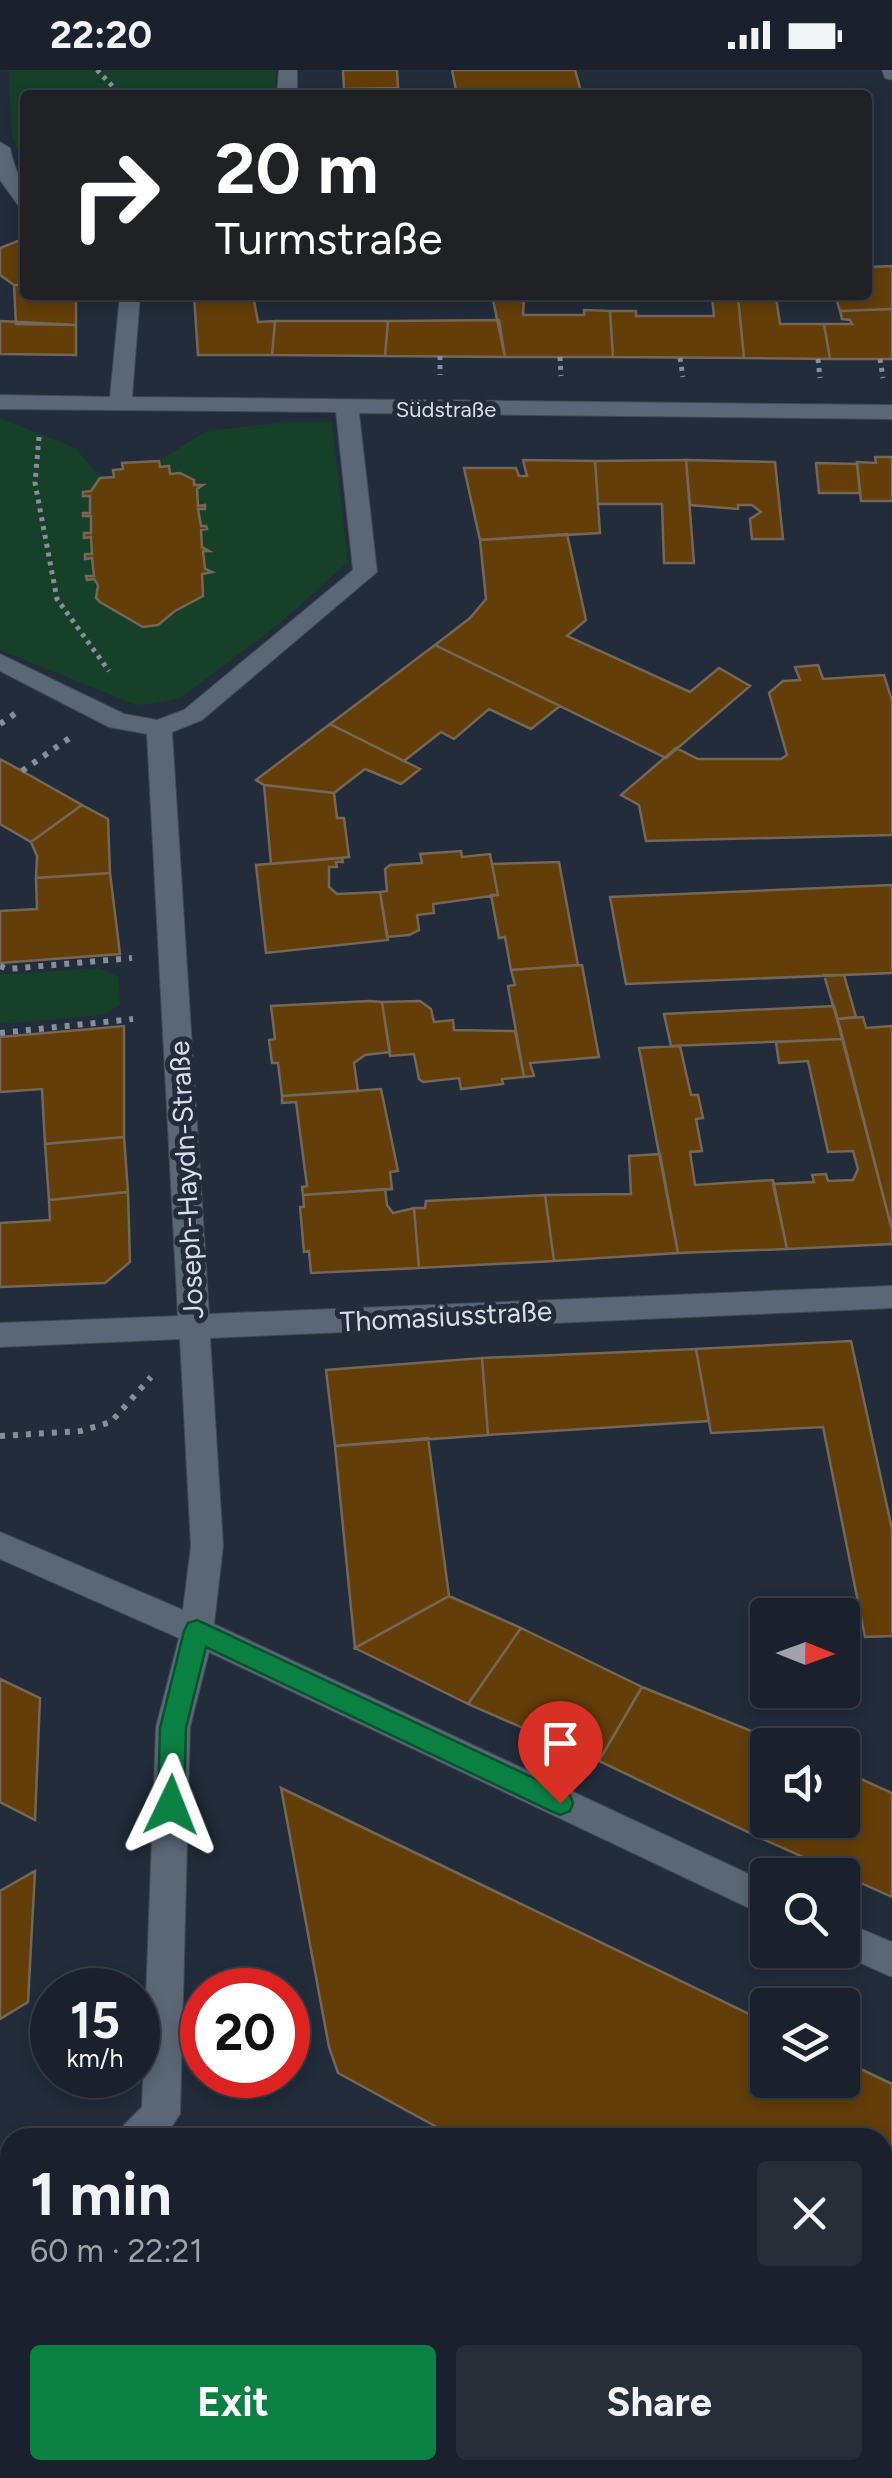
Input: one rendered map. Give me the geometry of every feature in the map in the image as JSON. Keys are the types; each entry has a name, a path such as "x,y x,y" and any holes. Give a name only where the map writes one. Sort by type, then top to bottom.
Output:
{"street":[{"path":"0,148 5,173 20,194"},
{"path":"120,404 130,300"},
{"name":"Südstraße","path":"0,402 892,412"},
{"path":"0,660 118,721 159,728 194,715 365,572 347,408"},
{"name":"Joseph-Haydn-Straße","path":"147,2128 160,2114 173,1728 197,1631 206,1546 159,728"},
{"name":"Thomasiusstraße","path":"0,1336 892,1297"},
{"path":"0,1546 197,1631 750,1892"},
{"path":"860,1945 892,1960"}],"path":[{"path":"97,70 117,90"},
{"path":"41,424 35,483 58,600 113,678 159,728"},
{"path":"22,772 105,714"},
{"path":"0,966 8,969 173,954"},
{"path":"0,1034 176,1014"},
{"path":"0,1436 81,1431 111,1422 194,1327"}],"green space":[{"path":"9,70 276,70 275,90 20,90 20,160 11,132"},
{"path":"0,418 76,448 100,478 91,491 83,493 90,496 90,513 83,516 91,516 91,533 84,533 84,537 91,537 92,554 86,554 86,559 92,558 94,576 87,580 94,579 98,597 143,627 159,625 205,593 201,591 202,574 212,571 205,569 203,551 209,550 202,547 201,530 207,526 201,526 198,509 204,509 198,506 197,489 203,486 194,485 180,473 170,474 159,461 206,431 287,422 332,422 348,562 279,624 181,698 139,706 0,650"},
{"path":"100,968 118,977 120,1005 103,1015 0,1024 0,975"}],"building":[{"path":"343,70 397,70 398,88 344,89"},
{"path":"452,70 575,70 581,90 456,90"},
{"path":"398,88 398,90 344,90"},
{"path":"20,240 20,285 0,275 0,248"},
{"path":"892,266 892,309 840,311 837,300 872,300 872,267"},
{"path":"14,285 20,285 20,300 76,300 76,325 16,324"},
{"path":"194,300 254,300 258,322 275,321 272,355 198,355"},
{"path":"493,300 524,301 523,315 610,311 613,357 505,357"},
{"path":"712,300 738,300 744,358 613,357 610,311 636,311 636,316 714,316"},
{"path":"738,300 776,300 780,324 824,324 830,359 744,358"},
{"path":"892,309 892,359 830,359 824,324 852,324 842,319 840,311"},
{"path":"499,320 505,357 385,356 388,321"},
{"path":"0,321 76,325 76,355 0,354"},
{"path":"275,321 388,321 385,356 272,355"},
{"path":"875,457 892,457 892,501 861,501 857,462 876,463"},
{"path":"523,460 595,461 600,533 480,540 464,468 516,468 519,476 527,476"},
{"path":"686,460 775,462 783,539 752,539 750,519 761,512 752,505 738,505 738,509 690,505"},
{"path":"686,460 694,563 664,563 662,504 598,504 595,461"},
{"path":"159,461 160,467 169,466 170,474 180,473 194,480 194,485 203,485 197,489 198,506 205,505 205,509 198,509 201,526 207,529 201,530 202,547 209,551 203,551 205,569 212,572 202,574 203,596 158,625 143,627 100,602 96,598 98,585 94,579 87,580 86,576 94,576 92,558 85,559 85,554 92,554 91,537 84,538 84,533 91,533 91,516 83,516 90,513 90,496 83,496 83,492 91,491 100,478 114,477 113,470 123,469 122,463"},
{"path":"816,463 857,464 860,493 819,493"},
{"path":"567,534 586,620 567,636 690,692 719,668 750,686 666,758 435,645 470,618 486,599 480,540"},
{"path":"435,645 560,706 531,729 489,709 454,739 441,732 404,761 330,724"},
{"path":"818,665 823,679 884,675 892,701 892,835 646,841 639,805 621,795 676,748 698,759 781,759 787,755 769,693 783,681 800,680 795,667"},
{"path":"330,724 420,769 401,784 365,769 334,793 264,785 256,780"},
{"path":"0,759 82,805 31,842 0,824"},
{"path":"264,785 334,793 337,818 344,818 349,857 271,864"},
{"path":"82,805 108,819 110,873 36,878 37,856 31,842"},
{"path":"461,851 462,857 490,854 498,895 433,904 434,913 417,915 419,930 387,937 380,892 387,891 385,869 390,865 422,863 420,854"},
{"path":"342,858 343,862 336,862 337,867 329,867 329,887 337,894 380,892 388,940 266,953 256,865"},
{"path":"559,862 578,965 511,970 505,937 499,938 491,895 498,895 492,864"},
{"path":"110,873 120,954 0,963 0,911 37,909 36,878"},
{"path":"892,885 892,973 626,984 610,897"},
{"path":"582,965 599,1057 530,1063 534,1076 524,1077 508,986 515,985 511,970"},
{"path":"824,975 844,975 856,1017 837,1019"},
{"path":"420,1001 431,1009 434,1022 453,1020 454,1030 515,1031 524,1077 461,1089 459,1078 423,1082 414,1054 390,1056 382,1002"},
{"path":"382,1002 390,1052 365,1055 354,1063 358,1091 282,1096 278,1063 272,1063 269,1040 275,1039 271,1006"},
{"path":"834,1006 843,1039 671,1046 664,1014"},
{"path":"863,1017 866,1028 892,1026 892,1230 837,1019"},
{"path":"124,1026 124,1137 45,1144 42,1089 0,1092 0,1037"},
{"path":"843,1039 892,1230 892,1244 787,1249 773,1184 814,1182 812,1175 826,1174 828,1181 853,1180 858,1169 853,1151 828,1152 808,1061 779,1063 776,1042"},
{"path":"680,1046 691,1095 698,1095 703,1118 696,1119 702,1151 690,1152 695,1185 773,1180 787,1249 678,1253 639,1048"},
{"path":"381,1089 398,1171 390,1172 392,1189 303,1195 302,1187 307,1186 296,1102 282,1103 282,1096"},
{"path":"124,1137 128,1192 49,1200 45,1144"},
{"path":"660,1154 678,1253 554,1261 545,1195 631,1194 629,1156"},
{"path":"385,1189 387,1205 393,1213 414,1208 419,1268 311,1273 309,1251 304,1252 300,1207 304,1207 303,1195"},
{"path":"128,1192 130,1262 105,1283 0,1287 0,1223 50,1220 49,1200"},
{"path":"545,1195 554,1261 419,1268 414,1208 425,1208 426,1201"},
{"path":"851,1341 892,1529 892,1636 865,1637 823,1427 711,1433 696,1349"},
{"path":"696,1349 709,1421 488,1435 482,1358"},
{"path":"482,1358 488,1435 335,1446 326,1370"},
{"path":"428,1438 449,1596 355,1648 335,1446"},
{"path":"449,1596 521,1628 468,1704 355,1648"},
{"path":"521,1628 642,1687 599,1761 468,1704"},
{"path":"0,1679 40,1698 35,1820 0,1802"},
{"path":"642,1687 750,1731 750,1833 599,1761"},
{"path":"860,1781 892,1793 892,1897 860,1883 860,1858 805,1858 760,1838 860,1838"},
{"path":"281,1788 750,2014 750,2098 860,2098 860,2069 892,2084 892,2128 439,2128 338,2073 329,2047"},
{"path":"35,1871 28,2002 0,2019 0,1891"}],"route":[{"path":"171,1805 173,1728 197,1631 560,1803"}]}
